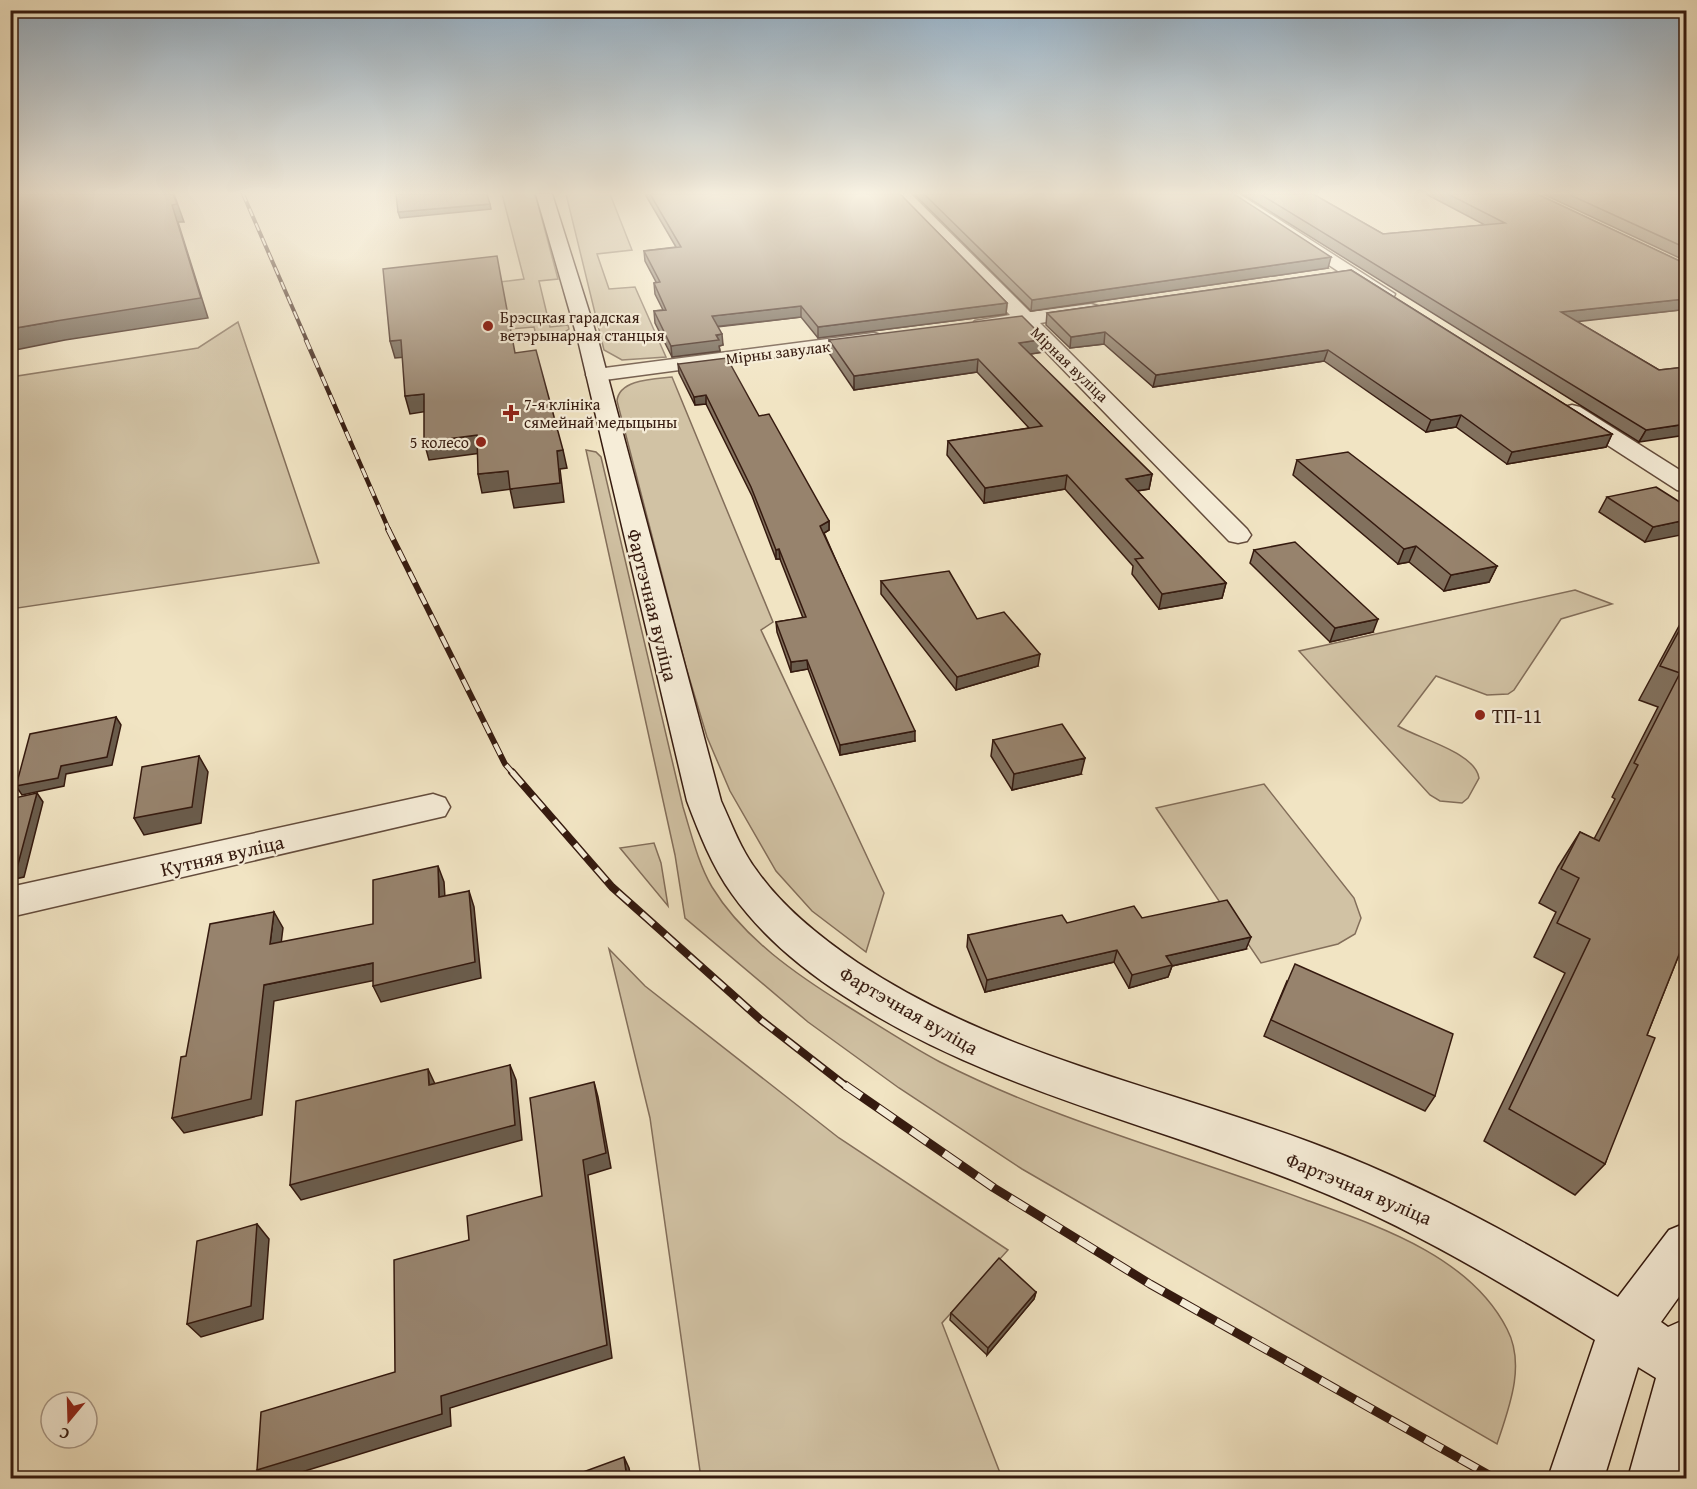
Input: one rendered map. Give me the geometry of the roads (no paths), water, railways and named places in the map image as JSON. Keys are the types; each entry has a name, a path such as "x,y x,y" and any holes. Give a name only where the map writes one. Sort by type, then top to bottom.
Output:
{"street":[{"name":"Фартэчная вуліца","path":"564,263 597,375 704,801 725,851 751,892 790,933 852,981 917,1019 984,1053 1054,1080 1290,1157 1370,1189 1447,1226 1562,1291 1624,1330 1686,1356"},
{"name":"Мірная вуліца","path":"969,263 1023,320 1056,348 1238,535"},
{"path":"1338,263 1401,303"},
{"path":"1316,277 1351,272"},
{"path":"964,327 1105,308"},
{"name":"Мірны завулак","path":"597,375 894,336"},
{"path":"1558,404 1686,485"},
{"name":"Кутняя вуліца","path":"10,902 434,807"},
{"path":"1576,1479 1624,1330 1686,1263"},
{"path":"1656,1479 1686,1356"}],"railway":[{"path":"273,263 307,341"},
{"path":"306,340 389,530"},
{"path":"388,529 505,764 513,773"},
{"path":"512,772 612,887 761,1020 847,1087"},
{"path":"845,1085 994,1188 1150,1284 1494,1478"}],"place":[{"name":"Брэсцкая гарадская ветэрынарная станцыя","path":"488,326"},
{"name":"7-я клініка сямейнай медыцыны","path":"511,413"},
{"name":"5 колесо","path":"481,442"},
{"name":"ТП-11","path":"1480,715"}]}
